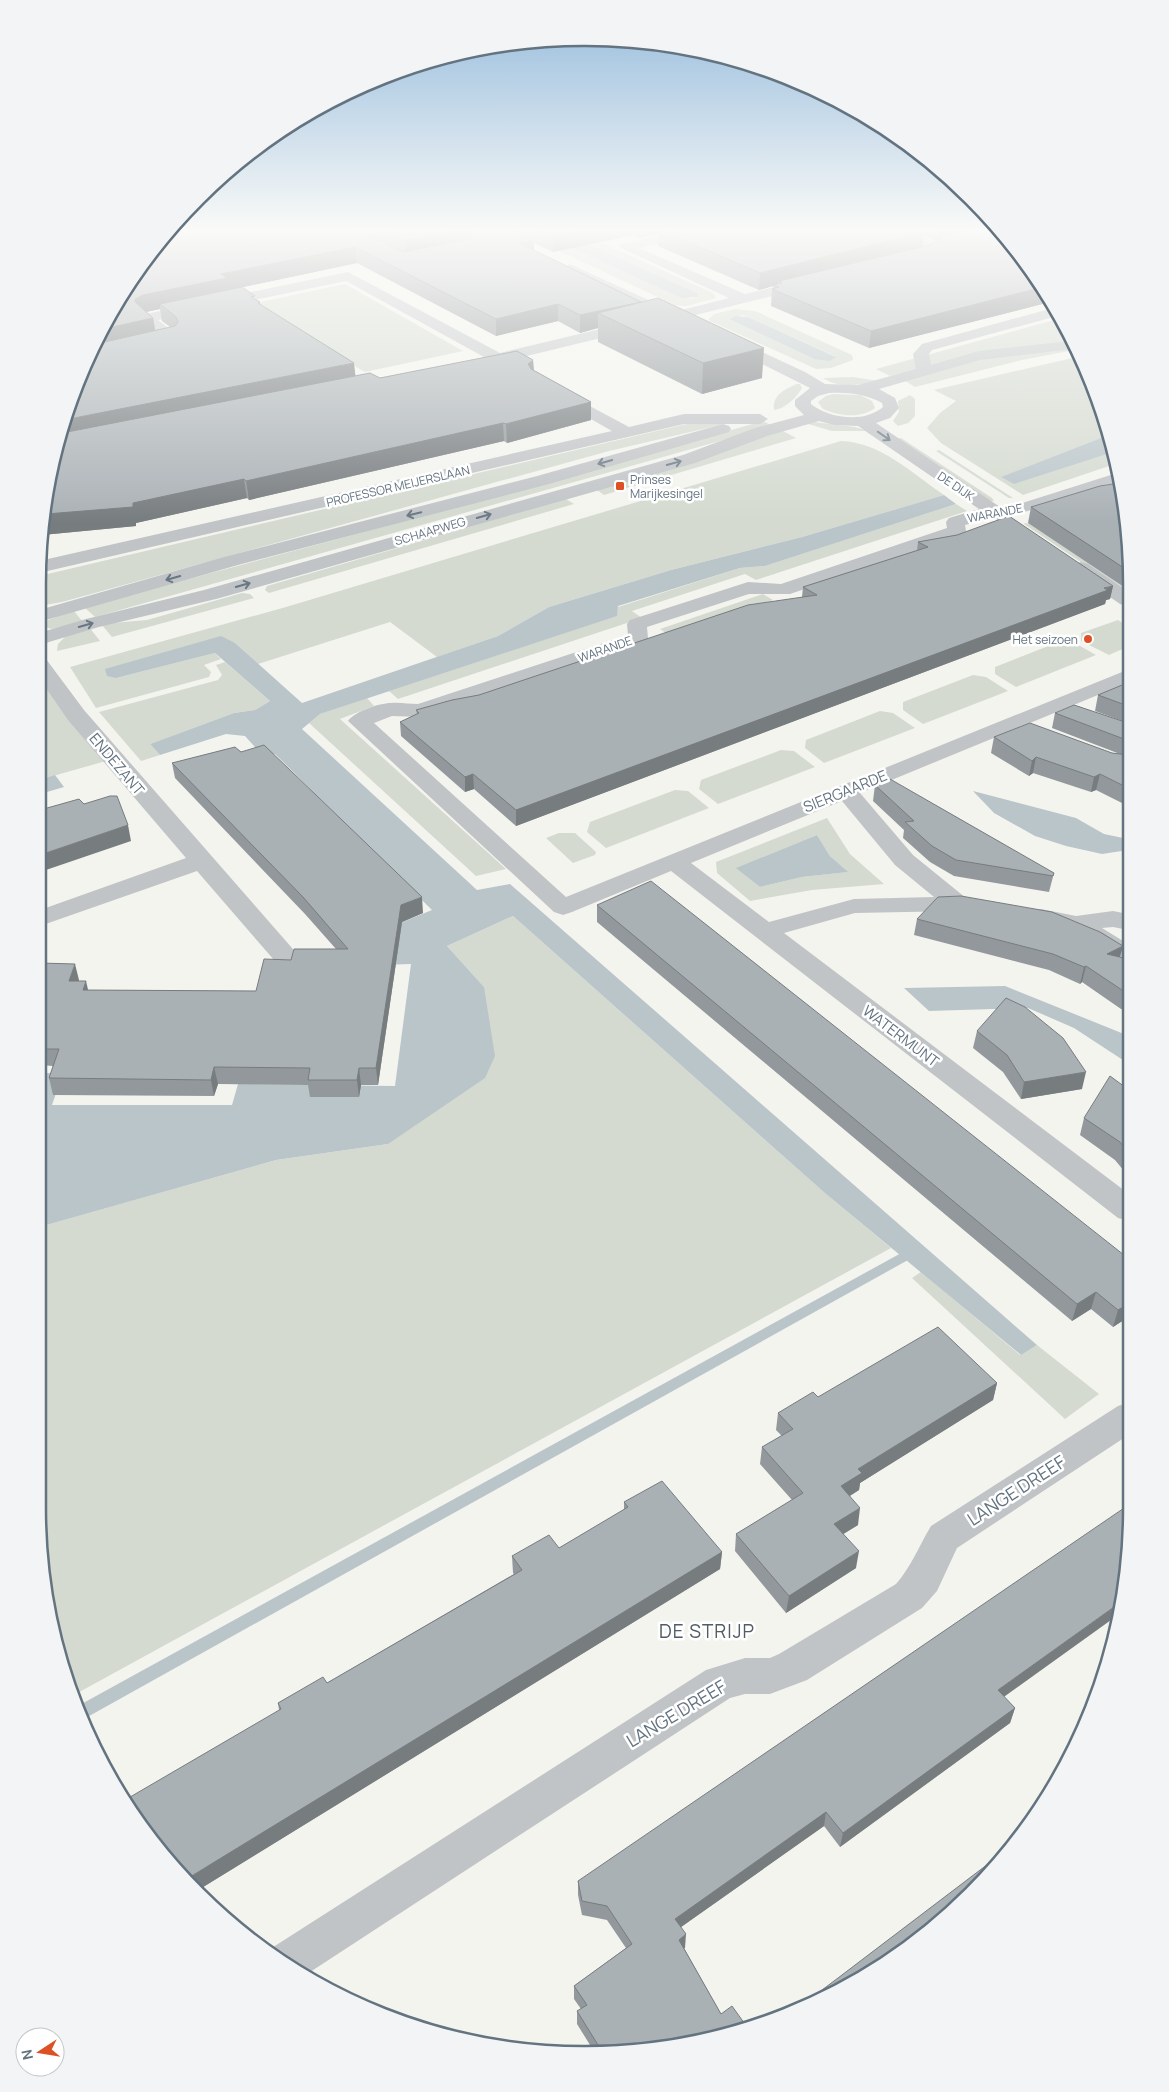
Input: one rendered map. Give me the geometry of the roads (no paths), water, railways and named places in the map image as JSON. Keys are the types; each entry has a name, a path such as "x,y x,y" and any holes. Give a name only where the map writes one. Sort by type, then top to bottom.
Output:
{"street":[{"path":"98,354 172,338 159,328"},
{"path":"442,328 497,358"},
{"path":"469,364 624,328"},
{"path":"926,383 920,354 927,347 998,328"},
{"path":"716,336 800,375 823,389"},
{"path":"885,398 926,383 979,356 1067,346"},
{"path":"992,370 1070,353"},
{"path":"862,389 885,398 889,401 891,408 878,417 861,421 844,421 820,416 804,406 805,397 823,389 862,389 926,383"},
{"path":"546,387 627,432"},
{"name":"SCHAAPWEG","path":"46,614 231,561 543,480 804,406"},
{"name":"SCHAAPWEG","path":"46,636 209,595 689,459 761,432 820,416"},
{"name":"DE DIJK","path":"878,417 1024,520"},
{"name":"PROFESSOR MEIJERSLAAN","path":"47,565 684,419 760,419"},
{"name":"DE DIJK","path":"861,421 997,513"},
{"name":"WARANDE","path":"563,907 359,721 390,709 420,711 638,638 637,624 748,588 783,590 957,532 954,522 980,514 997,513 1024,520 1112,481"},
{"path":"1123,580 1075,556 1123,597"},
{"name":"ENDEZANT","path":"46,673 76,715 201,862 284,954"},
{"name":"SIERGAARDE","path":"563,907 1123,678"},
{"path":"1056,705 1083,716"},
{"path":"1012,723 1038,733"},
{"path":"846,791 904,860 958,904"},
{"path":"46,916 201,862"},
{"name":"WATERMUNT","path":"674,862 1123,1205"},
{"path":"764,931 854,906 958,904 1076,924 1113,919 1123,921"},
{"path":"1076,924 1123,952"},
{"name":"LANGE DREEF","path":"292,1959 720,1683 745,1676 770,1676 793,1667 909,1596 924,1579 932,1557 944,1537 1123,1421"}],"waterway":[{"path":"86,1710 903,1257"}],"place":[{"name":"Prinses Marijkesingel","path":"620,486"},
{"name":"Het seizoen","path":"1088,639"}],"district":[{"name":"DE STRIJP","path":"707,1631"}]}
